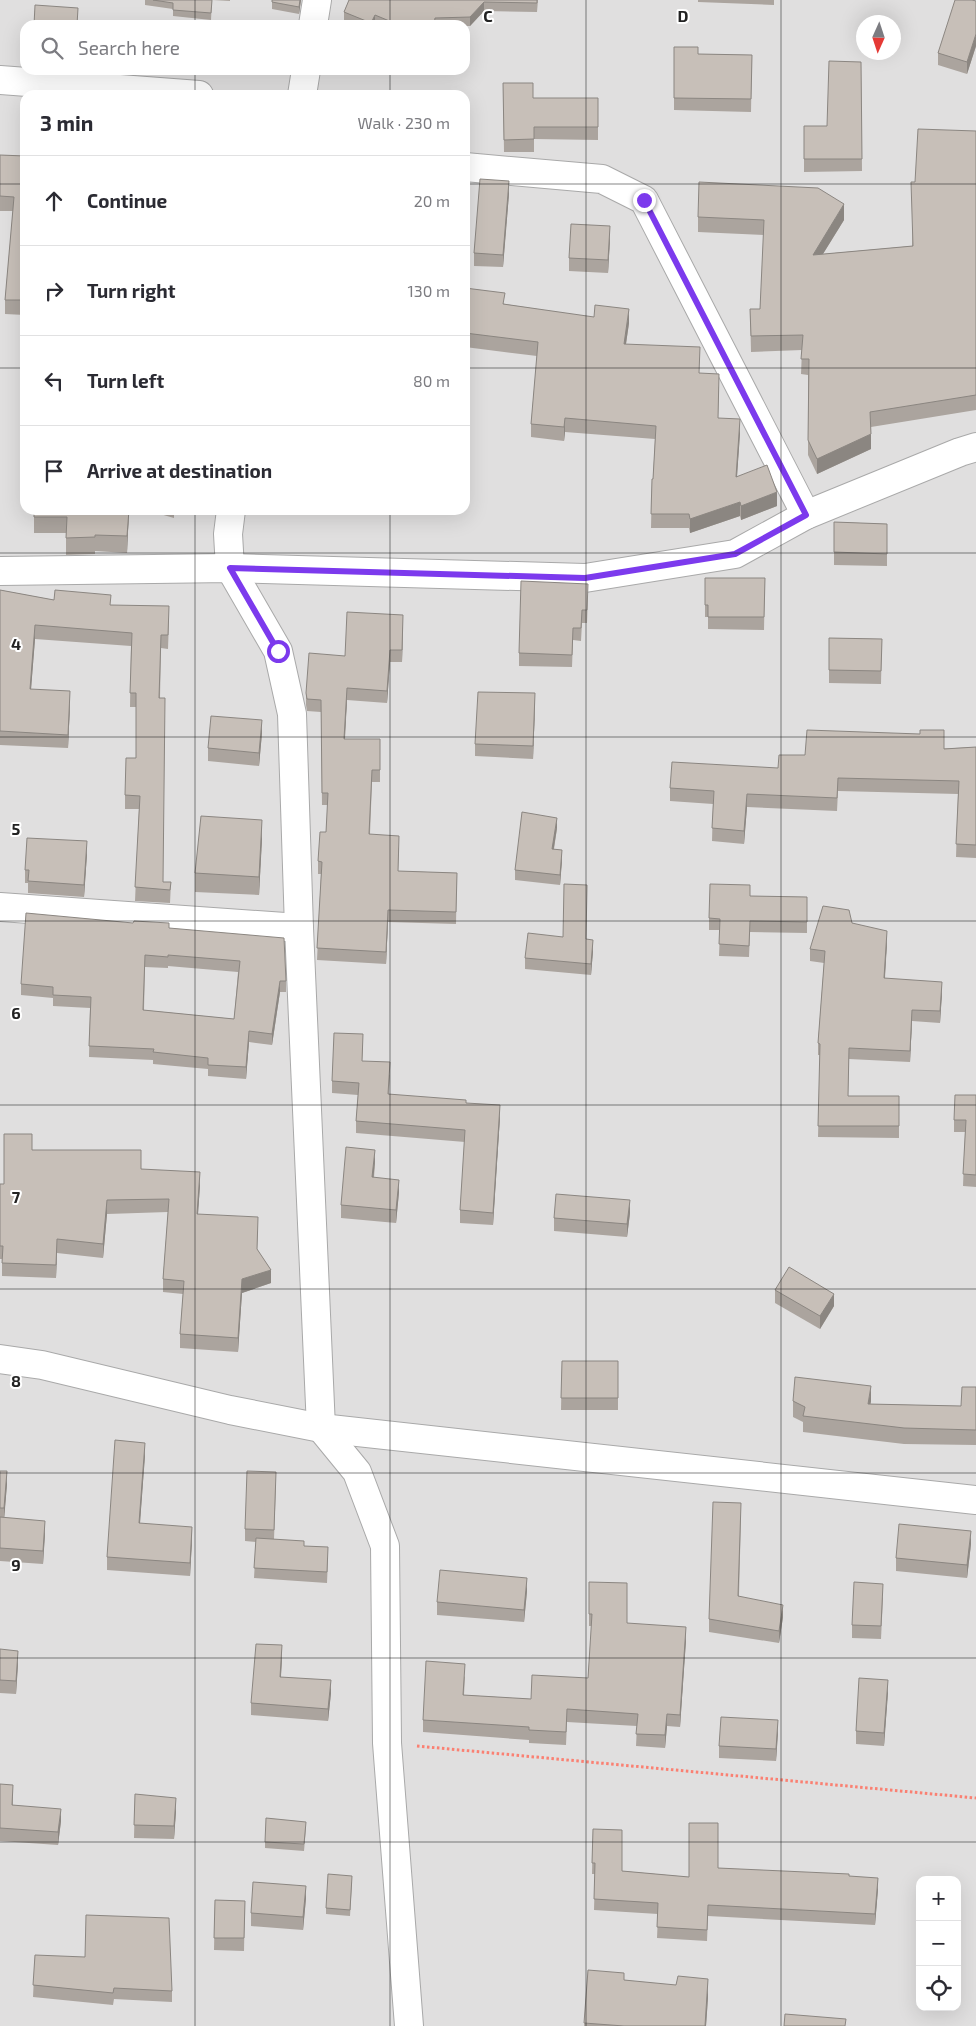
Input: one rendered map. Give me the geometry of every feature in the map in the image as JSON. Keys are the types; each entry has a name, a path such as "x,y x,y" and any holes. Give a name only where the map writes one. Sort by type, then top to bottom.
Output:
{"street":[{"path":"315,20 317,0"},
{"path":"303,90 305,75"},
{"path":"0,80 133,90"},
{"path":"470,167 602,179 644,200 806,515"},
{"path":"0,571 230,568 585,578 735,554 806,515 976,447"},
{"path":"230,515 228,534 230,568 278,651 292,714 320,1428 357,1472 384,1546 387,1743 409,2026"},
{"path":"0,907 299,928"},
{"path":"0,1359 42,1365 230,1410 320,1428 976,1500"}],"path":[{"path":"387,1743 976,1798"}],"shaded area":[{"path":"0,0 976,0 976,2026 0,2026"}],"building":[{"path":"153,0 212,0 211,13 173,10 173,3"},
{"path":"272,0 300,0 299,7 272,2"},
{"path":"349,0 537,0 537,3 484,2 470,17 435,18 435,20 387,20 375,15 372,20 364,20 344,12"},
{"path":"955,0 976,1 976,34 967,62 938,53"},
{"path":"35,5 78,8 77,20 34,20"},
{"path":"674,47 698,47 698,54 752,55 751,99 674,98"},
{"path":"829,61 861,62 862,159 804,159 804,126 827,126"},
{"path":"503,83 533,83 533,98 598,98 598,127 534,127 534,139 504,140"},
{"path":"918,129 976,131 976,395 870,412 871,434 817,459 808,440 809,359 801,359 803,335 751,336 750,309 760,309 764,220 698,217 699,182 818,188 844,204 813,255 913,246 911,182 915,182"},
{"path":"0,155 20,156 20,300 5,300 14,197 0,196"},
{"path":"480,179 509,181 503,255 474,253"},
{"path":"571,224 610,226 608,260 569,258"},
{"path":"470,289 505,293 503,304 594,317 595,305 629,309 624,344 700,347 699,373 719,374 718,418 740,419 736,477 767,465 777,492 741,506 740,502 690,519 689,514 651,514 656,426 565,418 564,427 531,424 538,342 470,334"},
{"path":"34,515 129,515 127,536 95,535 95,537 66,538 67,517 34,517"},
{"path":"834,522 887,524 887,554 834,552"},
{"path":"705,578 765,578 764,617 708,617 708,605 705,605"},
{"path":"521,581 588,584 587,610 582,610 581,628 573,628 572,655 519,653"},
{"path":"0,590 54,600 55,590 111,595 110,605 169,606 168,635 161,635 159,698 165,698 163,882 171,882 170,890 135,887 140,796 125,795 126,758 136,758 136,693 130,693 132,633 35,625 30,689 70,691 68,735 0,731"},
{"path":"347,612 403,615 402,650 390,650 387,691 347,688 344,739 380,739 380,770 372,770 369,834 399,836 398,871 457,873 456,912 388,910 386,952 317,948 322,862 318,861 320,832 326,832 328,793 322,793 321,700 307,699 306,693 309,653 345,656"},
{"path":"829,638 882,639 881,671 829,670"},
{"path":"478,692 535,693 533,746 475,744"},
{"path":"211,716 262,720 259,753 208,748"},
{"path":"807,730 920,734 920,730 944,730 944,749 976,747 976,845 956,844 959,781 838,778 837,798 747,794 744,831 712,828 714,791 670,788 672,762 778,768 779,755 805,755"},
{"path":"522,812 557,818 552,849 562,850 560,875 515,870"},
{"path":"201,816 262,820 259,877 195,873"},
{"path":"27,838 87,841 84,885 28,881 29,870 25,870"},
{"path":"564,884 587,885 586,939 593,940 591,964 525,958 528,933 563,937"},
{"path":"710,884 750,885 750,896 807,897 807,922 750,921 749,946 719,944 720,919 709,918"},
{"path":"823,906 849,910 852,923 887,931 884,978 942,982 940,1011 912,1010 910,1051 849,1048 848,1096 899,1096 899,1126 818,1126 820,1044 818,1043 825,951 810,949"},
{"path":"26,913 133,923 134,921 169,923 169,928 284,938 286,981 280,981 272,1034 249,1031 246,1067 208,1065 208,1058 153,1052 154,1049 89,1046 91,997 53,995 53,987 21,984","holes":["145,955 168,957 168,955 240,961 234,1019 143,1010"]},
{"path":"334,1033 363,1034 362,1061 390,1062 388,1094 466,1100 466,1103 500,1105 493,1213 460,1210 465,1130 356,1121 359,1083 332,1081"},
{"path":"955,1095 976,1095 976,1175 963,1174 966,1120 954,1120"},
{"path":"4,1134 32,1134 32,1150 141,1150 141,1169 200,1172 197,1214 258,1217 257,1249 271,1270 242,1279 238,1338 180,1334 184,1281 163,1279 169,1199 107,1200 103,1244 57,1239 56,1265 2,1263 3,1246 0,1246 0,1184 4,1184"},
{"path":"346,1147 375,1150 372,1177 399,1180 396,1210 341,1205"},
{"path":"556,1194 630,1200 627,1224 554,1218"},
{"path":"789,1267 834,1294 820,1316 775,1290"},
{"path":"562,1361 618,1361 618,1398 561,1398"},
{"path":"795,1377 871,1386 868,1404 961,1406 962,1387 976,1387 976,1430 904,1428 803,1416 805,1407 793,1401"},
{"path":"115,1440 145,1443 139,1523 192,1527 190,1563 107,1557"},
{"path":"0,1471 7,1471 4,1508 0,1508"},
{"path":"247,1471 276,1472 274,1530 245,1529"},
{"path":"713,1502 741,1503 738,1596 783,1605 779,1631 709,1619"},
{"path":"0,1517 45,1521 43,1551 0,1548"},
{"path":"899,1524 971,1531 967,1565 896,1558"},
{"path":"256,1538 304,1541 304,1546 328,1547 327,1572 254,1568"},
{"path":"440,1570 527,1578 524,1610 437,1602"},
{"path":"589,1582 627,1583 627,1623 686,1627 680,1715 667,1714 665,1735 636,1734 638,1714 567,1709 566,1732 529,1730 529,1727 423,1720 426,1661 465,1664 463,1695 531,1699 532,1675 588,1678 592,1614 589,1614"},
{"path":"854,1582 883,1584 881,1626 852,1625"},
{"path":"256,1644 282,1645 280,1677 331,1680 328,1709 251,1703"},
{"path":"0,1649 18,1651 16,1681 0,1680"},
{"path":"859,1678 888,1680 884,1733 856,1731"},
{"path":"721,1717 778,1720 776,1749 719,1746"},
{"path":"0,1784 13,1785 12,1805 61,1809 58,1832 0,1828"},
{"path":"135,1794 176,1798 174,1826 134,1825"},
{"path":"266,1818 306,1822 304,1844 265,1842"},
{"path":"689,1823 718,1823 718,1868 849,1874 849,1876 878,1878 875,1914 708,1905 707,1930 657,1927 658,1903 594,1899 595,1863 592,1863 593,1829 622,1830 622,1871 689,1877"},
{"path":"328,1874 352,1876 350,1910 326,1908"},
{"path":"253,1882 306,1886 303,1917 251,1913"},
{"path":"215,1900 245,1901 244,1938 214,1938"},
{"path":"86,1915 169,1918 172,1991 114,1988 113,1993 33,1985 35,1955 85,1957"},
{"path":"588,1970 624,1973 624,1980 676,1985 678,1976 708,1979 705,2026 624,2026 584,2023"},
{"path":"785,2014 846,2019 845,2026 784,2026"}],"route":[{"path":"278,651 230,568 585,578 735,554 806,515 674,255 644,200"}]}
